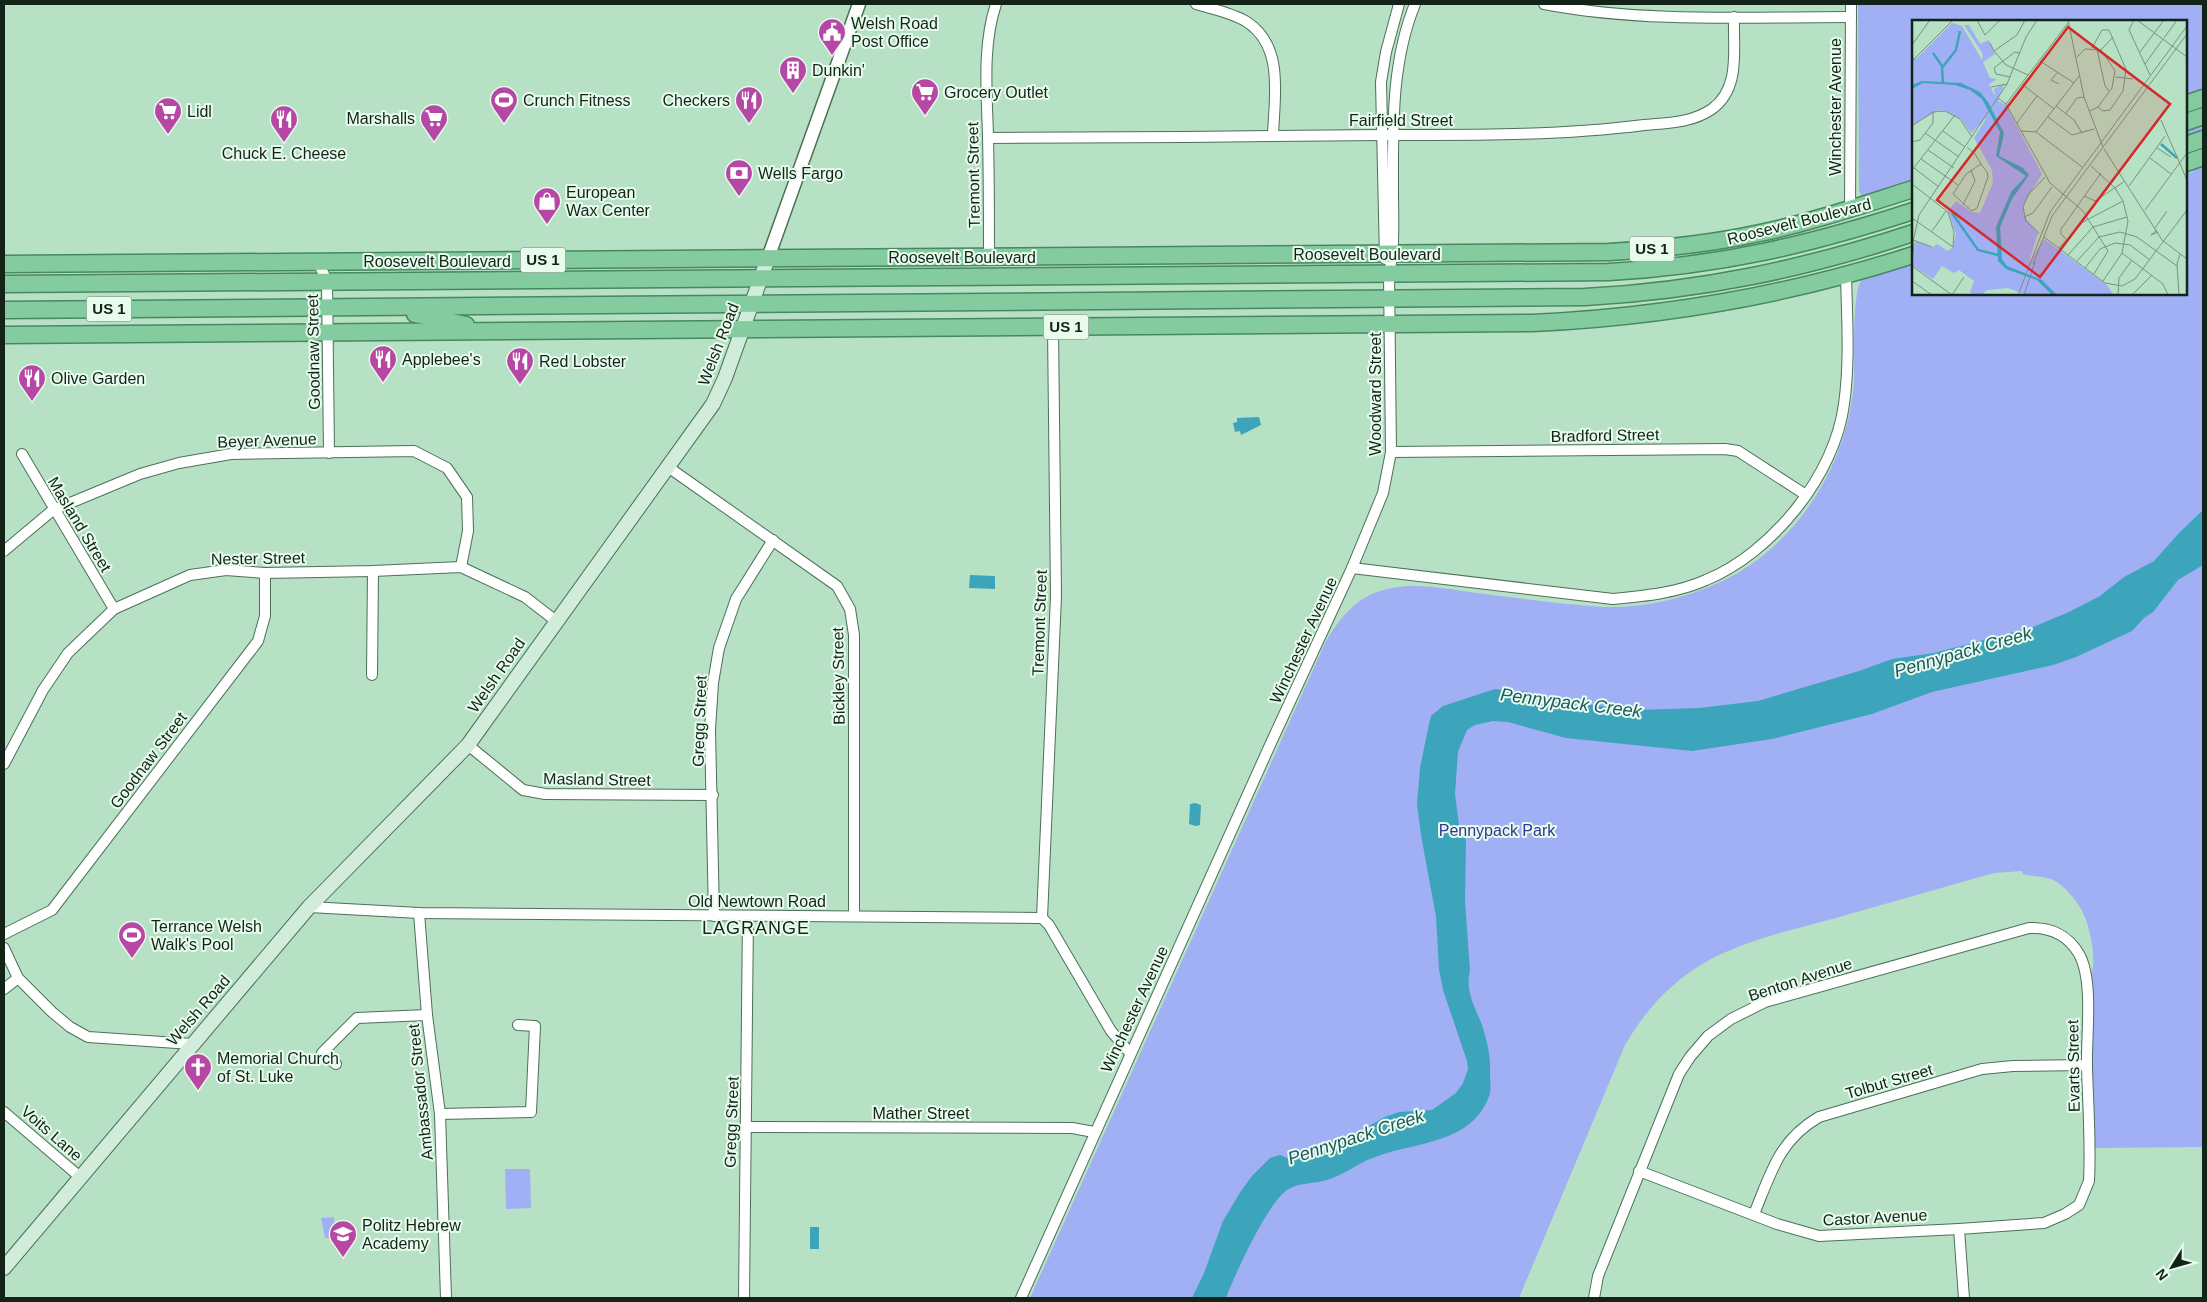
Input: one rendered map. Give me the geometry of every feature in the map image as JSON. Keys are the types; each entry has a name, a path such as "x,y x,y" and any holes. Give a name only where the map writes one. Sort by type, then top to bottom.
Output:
{"highway":[{"path":"2187,144 2203,139"},
{"path":"2187,163 2203,157"},
{"name":"Roosevelt Boulevard","path":"4,264 1617,251 1684,246 1734,238 1807,222 1912,189"},
{"path":"1893,196 1912,194"},
{"name":"Roosevelt Boulevard","path":"4,284 1390,274 1636,270 1686,266 1763,254 1838,235 1912,211"},
{"name":"US 1","path":"4,310 1585,297 1689,288 1741,280 1818,262 1912,233"},
{"path":"1636,270 1734,238"},
{"name":"US 1","path":"4,335 1532,323 1611,318 1745,298 1846,275 1912,255"},
{"path":"444,261 533,280"},
{"path":"386,307 496,332"}],"main road":[{"name":"Welsh Road","path":"4,1268 309,907 468,745 719,393 768,258"}],"street":[{"name":"Welsh Road","path":"768,258 859,4"},
{"name":"Tremont Street","path":"988,257 988,138 985,84 992,16 996,4"},
{"path":"1196,4 1246,22 1260,32 1268,42 1274,64 1272,136"},
{"name":"Woodward Street","path":"1352,568 1383,493 1391,452 1388,135 1381,82 1386,52 1399,4"},
{"name":"Woodward Street","path":"1388,135 1406,26 1416,4"},
{"path":"1544,4 1640,16 1851,17"},
{"name":"Winchester Avenue","path":"1850,210 1851,4"},
{"name":"Fairfield Street","path":"988,138 1511,134 1611,130 1698,118 1721,102 1729,90 1734,74 1734,17"},
{"name":"Goodnaw Street","path":"318,262 327,281"},
{"name":"Goodnaw Street","path":"329,453 327,281 335,262"},
{"name":"Winchester Avenue","path":"1021,1298 1094,1132 1352,568 1613,599 1647,596 1679,589 1707,580 1736,563 1763,544 1788,520 1820,474 1831,451 1844,406 1847,344 1846,275"},
{"name":"Tremont Street","path":"1042,918 1056,596 1053,328"},
{"name":"Bradford Street","path":"1391,452 1725,449 1738,452 1806,495"},
{"name":"Beyer Avenue","path":"4,552 53,510 140,474 180,463 231,454 414,451 447,468 467,497 468,530 461,566"},
{"name":"Masland Street","path":"22,454 53,510 114,609"},
{"name":"Bickley Street","path":"668,467 837,586 850,609 854,635 854,916"},
{"name":"Gregg Street","path":"714,916 713,795 710,730 713,683 719,648 736,599 773,540"},
{"name":"Nester Street","path":"4,764 43,690 68,653 114,609 190,575 226,570 265,573 373,571 461,566 525,597 556,621"},
{"path":"372,675 373,571"},
{"name":"Goodnaw Street","path":"4,934 52,910 258,641 265,616 265,573"},
{"name":"Masland Street","path":"468,745 523,790 545,794 713,795"},
{"name":"Old Newtown Road","path":"309,907 420,913 1042,918"},
{"name":"Ambassador Street","path":"420,913 427,1015 440,1114 446,1298"},
{"name":"Gregg Street","path":"744,1298 748,916"},
{"path":"1042,918 1049,925 1111,1031 1130,1053"},
{"name":"Benton Avenue","path":"1594,1298 1598,1276 1679,1074 1690,1057 1708,1036 1731,1019 1765,1002 2029,928 2043,928 2058,933 2067,939"},
{"name":"Evarts Street","path":"2067,939 2080,956 2087,988 2090,1166 2089,1181 2083,1196"},
{"path":"4,948 18,978 52,1012 70,1027 88,1037 192,1044"},
{"path":"4,989 18,978"},
{"path":"336,1064 322,1053 357,1018 427,1015"},
{"path":"440,1114 531,1112 535,1026 518,1024"},
{"name":"Tolbut Street","path":"1754,1214 1776,1161 1793,1136 1804,1126 1819,1117 1982,1069 2013,1066 2087,1065"},
{"name":"Voits Lane","path":"4,1112 80,1177"},
{"name":"Mather Street","path":"747,1127 1072,1128 1094,1132"},
{"name":"Castor Avenue","path":"1639,1171 1777,1224 1819,1236 2044,1223 2066,1214 2079,1204 2083,1196"},
{"path":"1959,1229 1964,1298"}],"green space":[{"name":"Pennypack Park","path":"1858,4 2203,4 2203,1147 2095,1148 2090,976 2093,955 2091,937 2082,910 2073,897 2053,880 2023,874 2022,871 1994,873 1777,934 1741,946 1706,962 1670,988 1638,1024 1625,1045 1519,1298 1030,1298 1326,641 1339,621 1349,610 1368,596 1381,591 1408,586 1435,587 1572,605 1619,607 1648,604 1691,594 1718,583 1746,568 1794,526 1813,500 1829,473 1841,443 1850,412 1854,381 1855,310 1859,285 1863,278 1912,262 1912,295 2187,295 2187,174 2193,172 2187,151 2187,20 1912,20 1912,181 1863,197 1859,191"},
{"path":"505,1169 530,1169 531,1208 506,1209"},
{"path":"334,1217 335,1238 325,1238 321,1218"}],"water":[{"path":"1259,417 1261,425 1241,435 1240,431 1235,432 1233,423 1237,422 1237,418"},
{"name":"Pennypack Creek","path":"2203,510 2203,565 2178,580 2153,612 2144,618 2132,631 2076,657 2053,665 1932,692 1872,714 1772,739 1692,751 1566,738 1508,722 1493,721 1475,725 1467,730 1458,752 1455,794 1459,825 1464,831 1466,842 1465,901 1470,971 1469,985 1482,1025 1490,1061 1490,1093 1488,1099 1480,1114 1456,1133 1372,1158 1330,1179 1292,1187 1287,1190 1270,1209 1261,1224 1226,1298 1192,1298 1204,1273 1223,1221 1252,1176 1270,1158 1280,1155 1289,1159 1299,1156 1309,1148 1353,1135 1385,1117 1399,1112 1432,1110 1456,1093 1463,1083 1468,1069 1467,1061 1443,990 1439,969 1436,917 1417,804 1420,768 1431,716 1443,706 1495,689 1526,691 1548,700 1636,710 1699,708 1758,701 1859,671 1892,659 1934,653 2033,627 2069,612 2100,596 2124,577 2154,561"},
{"path":"970,575 995,576 995,589 969,588"},
{"path":"1190,804 1201,805 1200,825 1196,826 1189,824"},
{"path":"810,1227 819,1227 819,1249 810,1249"}],"place":[{"name":"Welsh Road Post Office","path":"832,56"},
{"name":"Dunkin'","path":"793,94"},
{"name":"Grocery Outlet","path":"925,116"},
{"name":"Crunch Fitness","path":"504,124"},
{"name":"Checkers","path":"749,124"},
{"name":"Lidl","path":"168,135"},
{"name":"Marshalls","path":"434,142"},
{"name":"Chuck E. Cheese","path":"284,143"},
{"name":"Wells Fargo","path":"739,197"},
{"name":"European Wax Center","path":"547,225"},
{"name":"Applebee's","path":"383,383"},
{"name":"Red Lobster","path":"520,385"},
{"name":"Olive Garden","path":"32,402"},
{"name":"Terrance Welsh Walk's Pool","path":"132,959"},
{"name":"Memorial Church of St. Luke","path":"198,1091"},
{"name":"Politz Hebrew Academy","path":"343,1258"}],"district":[{"name":"LAGRANGE","path":"756,928"}]}
